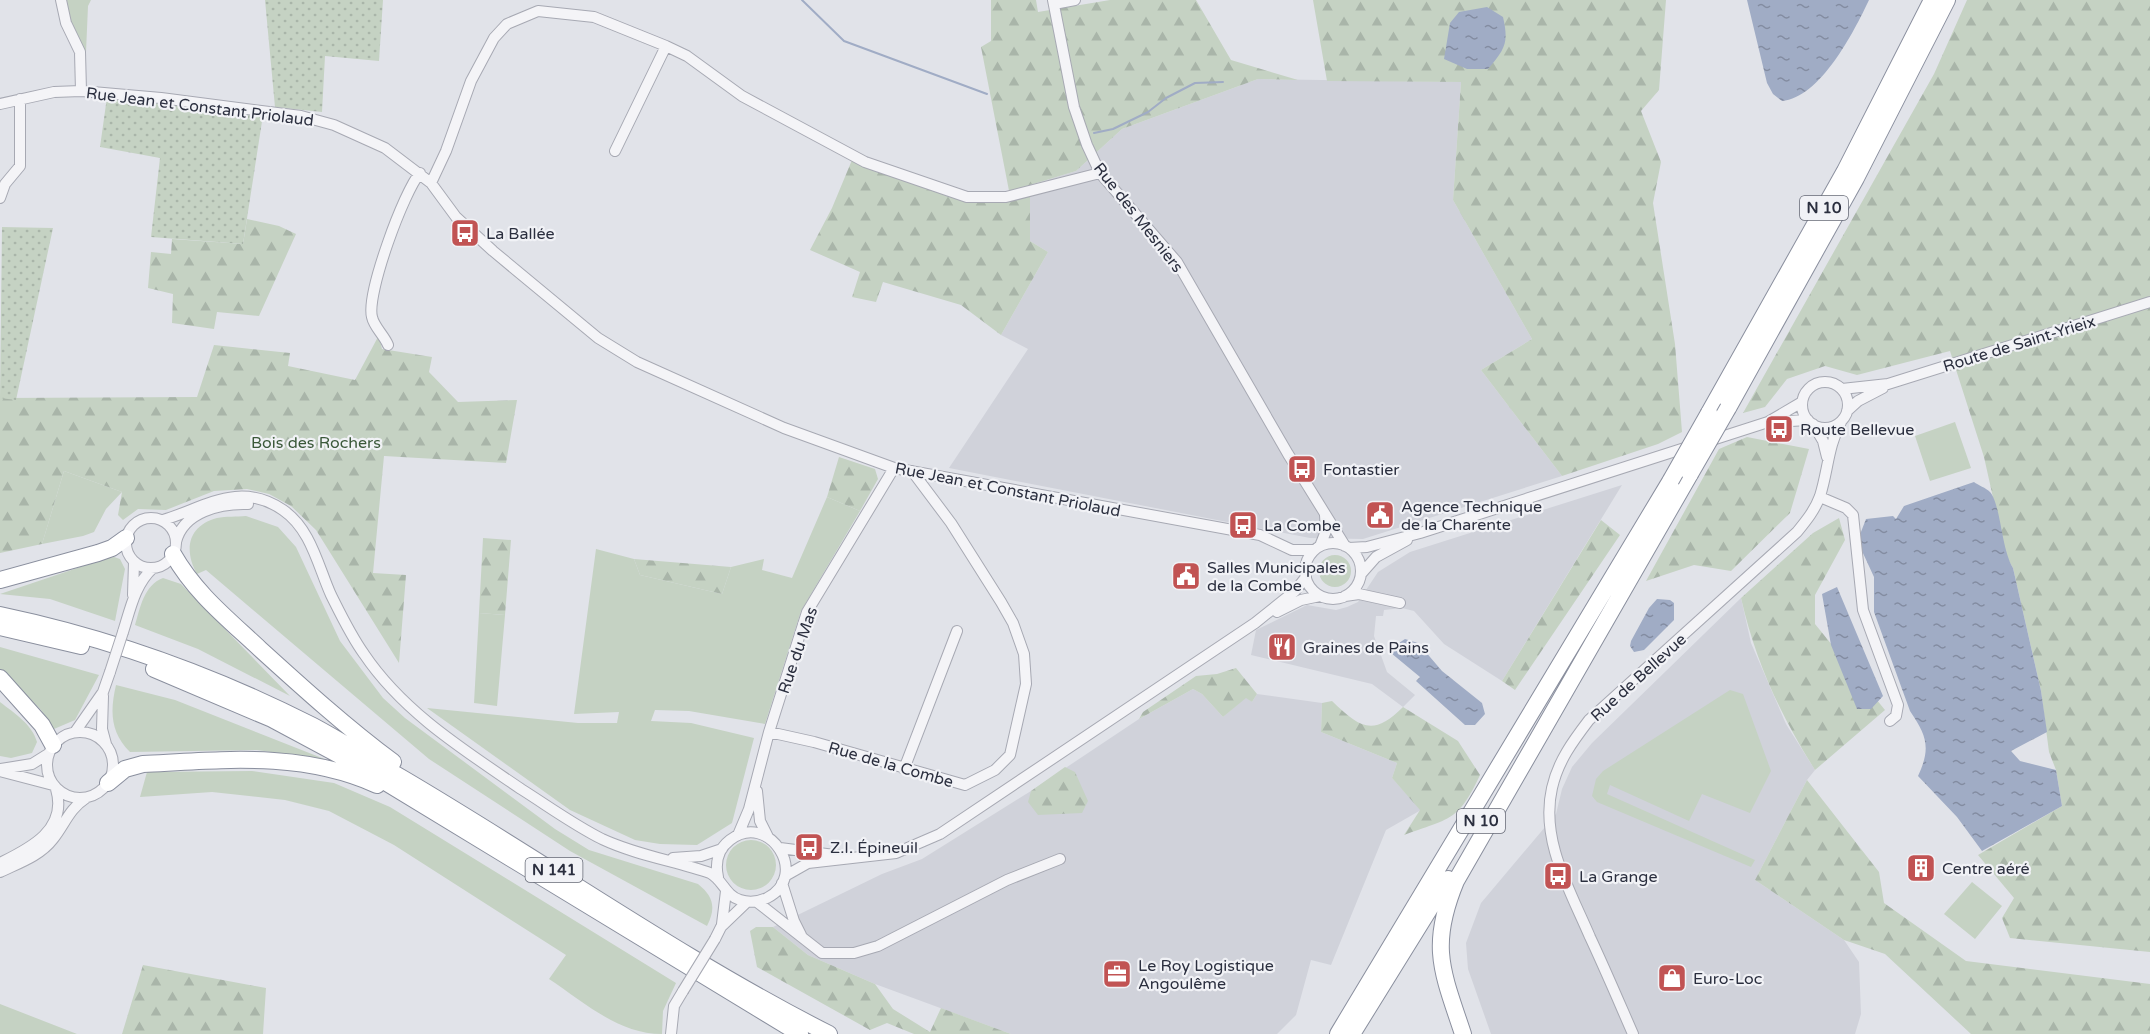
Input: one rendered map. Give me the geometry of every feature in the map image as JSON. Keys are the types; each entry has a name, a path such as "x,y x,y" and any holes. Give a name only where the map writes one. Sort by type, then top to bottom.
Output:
{"highway":[{"name":"N 10","path":"1338,1034 1671,480 1845,171 1932,0"},
{"name":"N 10","path":"1353,1034 1611,608 1728,408 1856,178 1947,0"},
{"path":"0,580 98,553 112,548 126,538"},
{"path":"175,548 187,578 207,600 315,698 411,776 425,791"},
{"path":"1463,1034 1444,980 1439,951 1442,923 1448,902 1456,881 1611,608"},
{"name":"N 141","path":"0,615 56,627 140,652 210,679 315,727 425,791 687,952 829,1034"},
{"name":"N 141","path":"0,627 129,659 272,719 354,763 800,1034"},
{"path":"0,678 42,725 50,749"},
{"path":"108,783 125,769 143,764 243,759 291,761 374,783 445,820"},
{"path":"1326,1034 1436,872"}],"street":[{"path":"62,0 66,23 80,52 81,91"},
{"path":"1054,2 1075,0"},
{"name":"Rue des Mesniers","path":"1054,2 1074,107 1086,145 1100,173 1177,262 1288,454 1347,547"},
{"path":"430,183 483,56 501,30 520,16 538,11 579,14 666,46 687,56 749,100 865,162 967,197 1006,197 1100,173"},
{"path":"615,151 666,46"},
{"name":"Rue Jean et Constant Priolaud","path":"0,104 54,92 81,91 161,98 321,121 391,151 420,173 456,217 472,232 614,349 784,428 894,468 1260,535 1292,550 1317,548"},
{"path":"0,198 5,184 20,166 20,99"},
{"path":"388,345 372,317 373,298 401,203 420,173"},
{"name":"Route de Saint-Yrieix","path":"1847,411 1858,400 1888,384 2150,302"},
{"path":"1317,548 1333,543 1347,547 1367,547 1420,533 1768,422 1802,402 1807,390 1818,383 1830,382 1842,388 1848,399 1847,411 1840,422 1830,427 1810,422 1768,422"},
{"name":"Route de Saint-Yrieix","path":"1842,388 1888,384"},
{"path":"1802,402 1810,422 1822,441 1827,458"},
{"name":"Rue de Bellevue","path":"1633,1034 1554,848 1549,812 1551,788 1566,751 1590,720 1797,532 1812,513 1820,497 1827,458 1840,422"},
{"name":"Rue du Mas","path":"738,835 748,809 769,732 807,612 894,468"},
{"name":"Rue de la Combe","path":"769,732 814,742 965,785 995,770 1010,755 1026,684 1022,645 1013,623 951,523 912,471"},
{"path":"162,520 219,498 231,496 259,500 284,510 314,549 318,564 340,614 364,654 386,683 414,712 511,782 587,831 621,847 667,859 718,878"},
{"path":"1820,497 1846,508 1853,515 1863,610 1898,705 1896,716 1890,721"},
{"path":"75,732 103,692 133,599 145,576 153,568 161,566 175,548 181,527 208,509 253,504 279,515 296,531 318,564"},
{"path":"721,927 752,902 772,895 783,880 808,864 896,853 940,834 1255,623 1294,591 1326,531 1324,509"},
{"path":"133,599 134,562 126,547 126,538 137,522 150,517 162,520 170,526 175,548"},
{"path":"1344,596 1351,592 1360,576 1383,552 1420,533"},
{"path":"1347,547 1356,555 1360,576 1374,599"},
{"name":"Rue Jean et Constant Priolaud","path":"1292,550 1305,572"},
{"path":"134,562 153,568"},
{"path":"1305,572 1314,591 1320,596 1328,598 1359,594 1400,603"},
{"path":"1255,623 1301,600 1320,596"},
{"path":"904,769 957,631"},
{"path":"0,872 42,850 54,839 76,804 102,790 108,783 113,763 102,729 103,692"},
{"path":"0,770 32,764 67,734 75,732 97,736 106,744"},
{"path":"0,862 34,845 53,825 58,809 54,787 46,770 50,749"},
{"path":"0,770 54,787 70,797 87,798"},
{"name":"Rue du Mas","path":"756,779 760,821 768,837"},
{"path":"667,859 701,856 722,849 738,835 753,833 768,837 780,848 785,861 783,880 794,921 804,940"},
{"path":"780,848 854,858"},
{"path":"722,849 717,863 718,878 726,891 752,902 822,953 837,955 878,946 1007,880 1060,858"},
{"path":"671,1034 674,1006 721,927 726,891"}],"shaded area":[{"path":"1258,79 1461,82 1453,200 1532,339 1481,370 1562,476 1363,539 1310,538 949,468 1028,349 1001,335 1048,252 1030,241 1030,185 1076,171 1122,129"},
{"path":"1622,485 1502,681 1444,644 1414,611 1402,608 1384,610 1383,616 1376,616 1374,636 1387,672 1415,695 1403,707 1372,684 1251,655 1256,630 1307,605 1336,610 1358,602 1378,572 1410,552"},
{"path":"1741,598 1751,643 1786,724 1815,770 1807,780 1755,880 1844,940 1859,962 1861,1014 1855,1034 1491,1034 1468,969 1466,943 1481,903 1556,814 1562,789 1572,767 1592,743"},
{"path":"1193,689 1202,694 1223,717 1246,697 1252,702 1257,694 1322,703 1321,732 1397,763 1392,778 1421,810 1386,830 1331,965 1311,960 1296,1015 1277,1034 1011,1034 875,984 808,955 773,927 882,874 922,859 1031,791 1139,719"}],"green space":[{"path":"67,0 91,0 88,6 86,52 68,17"},
{"path":"265,0 383,0 379,61 325,56 322,112 275,107"},
{"path":"991,0 1036,0 1038,12 1110,0 1196,0 1231,60 1298,80 1258,79 1122,129 1076,171 1030,185 1030,241 1048,252 1001,335 961,305 883,282 876,302 852,297 860,272 810,250 832,208 852,160 962,201 1011,201 981,47 991,41"},
{"path":"1313,0 1666,0 1659,90 1641,111 1661,162 1653,203 1675,344 1682,432 1658,444 1562,476 1481,370 1532,339 1453,200 1461,82 1327,81"},
{"path":"1967,0 2150,0 2150,952 2010,938 2002,918 2014,898 1978,855 2062,806 2056,770 2049,752 2041,691 2013,568 2006,556 1984,457 1950,351 1857,375 1825,366 1787,379 1765,407 1743,413 1934,74"},
{"path":"107,97 263,115 243,244 151,237 160,158 100,147"},
{"path":"247,219 279,226 296,234 259,316 217,312 214,329 172,323 173,294 148,288 151,252 171,254 172,239 243,244"},
{"path":"2,227 53,228 16,400 0,398"},
{"name":"Bois des Rochers","path":"379,335 382,349 432,357 429,372 458,402 517,400 506,463 384,456 373,573 406,575 399,663 316,530 291,506 269,494 247,489 214,491 166,510 138,509 123,520 118,515 122,492 64,471 42,544 0,553 0,398 197,397 214,345 290,353 288,366 355,380"},
{"path":"1955,422 1971,468 1930,481 1915,436"},
{"path":"1747,437 1809,449 1790,513 1731,571 1694,565 1646,581 1719,449"},
{"path":"839,457 875,469 878,479 860,511 827,497"},
{"path":"64,471 122,492 106,509 94,532 42,544"},
{"path":"827,497 860,511 801,611 765,724 689,711 655,710 651,721 691,723 754,738 732,823 697,845 660,844 635,840 570,810 427,708 578,723 617,723 619,712 574,714 596,549 634,559 640,575 722,594 731,567 764,559 762,570 792,578"},
{"path":"246,516 278,527 296,547 340,641 383,698 405,718 555,829 589,850 698,884 712,903 712,914 707,926 570,851 429,759 206,570 197,574 190,557 190,548 194,533 199,527 217,518"},
{"path":"1839,518 1845,540 1815,595 1815,624 1885,710 1815,770 1770,687 1754,644 1741,598 1813,533"},
{"path":"1601,520 1620,535 1515,690 1502,681"},
{"path":"483,538 511,540 505,615 479,613"},
{"path":"1335,555 1346,560 1351,571 1346,582 1335,587 1324,582 1319,571 1324,560"},
{"path":"114,557 120,559 125,569 115,621 50,599 0,594 104,559"},
{"path":"634,559 731,567 722,594 640,575"},
{"path":"163,578 181,584 290,696 198,649 135,625 147,591"},
{"path":"479,613 505,615 497,706 474,703"},
{"path":"0,647 99,675 75,720 54,729 41,710 0,669"},
{"path":"1236,668 1257,694 1252,702 1246,698 1223,717 1202,694 1193,689 1139,719 1143,712 1196,676 1217,674"},
{"path":"116,685 175,700 327,760 257,750 130,752 119,737 113,721"},
{"path":"1730,690 1743,694 1771,771 1750,813 1702,794 1689,821 1610,785 1607,794 1755,860 1751,867 1597,802 1592,796 1596,779 1603,771"},
{"path":"1332,701 1351,718 1367,725 1383,723 1403,707 1458,741 1480,775 1465,802 1451,816 1442,821 1404,835 1420,810 1392,778 1397,763 1321,732 1322,703"},
{"path":"0,702 22,719 35,736 37,742 32,753 11,758 0,756"},
{"path":"1065,767 1075,772 1088,801 1082,813 1038,815 1028,802 1031,791"},
{"path":"252,771 334,783 390,807 676,983 663,1011 662,1034 631,1029 589,1007 549,979 566,955 394,845 329,811 285,800 212,792 140,797 147,772"},
{"path":"1807,780 1879,872 1884,903 1966,961 2150,984 2150,1034 1971,1034 1885,954 1844,940 1755,880"},
{"path":"746,840 756,840 769,847 776,860 776,870 769,883 756,890 746,890 737,886 730,879 726,870 726,860 730,851 737,844"},
{"path":"1972,882 2002,906 1975,939 1944,914"},
{"path":"756,927 773,927 808,955 875,984 893,1009 930,1032 941,1008 1011,1034 914,1034 887,1023 870,1030 757,967 750,931"},
{"path":"143,965 266,988 263,1034 122,1034"},
{"path":"0,1004 77,1034 0,1034"}],"water":[{"path":"1747,0 1869,0 1845,45 1822,76 1796,97 1782,101 1773,94 1767,83"},
{"path":"1487,7 1503,17 1506,33 1502,51 1494,62 1488,69 1467,69 1444,59 1450,23 1459,12"},
{"path":"1974,482 1990,492 1997,507 2041,691 2047,732 2011,751 2020,761 2056,770 2062,806 1982,851 1957,817 1918,776 1925,758 1925,742 1910,711 1874,612 1874,577 1862,551 1859,537 1866,519 1893,516 1896,519 1904,506"},
{"path":"1837,587 1883,696 1871,709 1857,709 1831,645 1822,594"},
{"path":"1657,599 1670,600 1674,603 1674,620 1644,650 1634,652 1630,646 1631,641 1649,608"},
{"path":"1405,639 1418,643 1442,671 1482,703 1485,714 1475,725 1465,725 1416,681 1420,677 1391,653 1393,647"}],"waterway":[{"path":"802,0 844,41 987,94"},
{"path":"1094,133 1113,129 1148,112 1166,98 1195,83 1223,82"}],"place":[{"name":"La Ballée","path":"465,233"},
{"name":"Route Bellevue","path":"1779,429"},
{"name":"Fontastier","path":"1302,469"},
{"name":"Agence Technique de la Charente","path":"1380,515"},
{"name":"La Combe","path":"1243,525"},
{"name":"Salles Municipales de la Combe","path":"1186,576"},
{"name":"Graines de Pains","path":"1282,647"},
{"name":"Z.I. Épineuil","path":"809,847"},
{"name":"Centre aéré","path":"1921,868"},
{"name":"La Grange","path":"1558,876"},
{"name":"Le Roy Logistique Angoulême","path":"1117,974"},
{"name":"Euro-Loc","path":"1672,978"}]}
